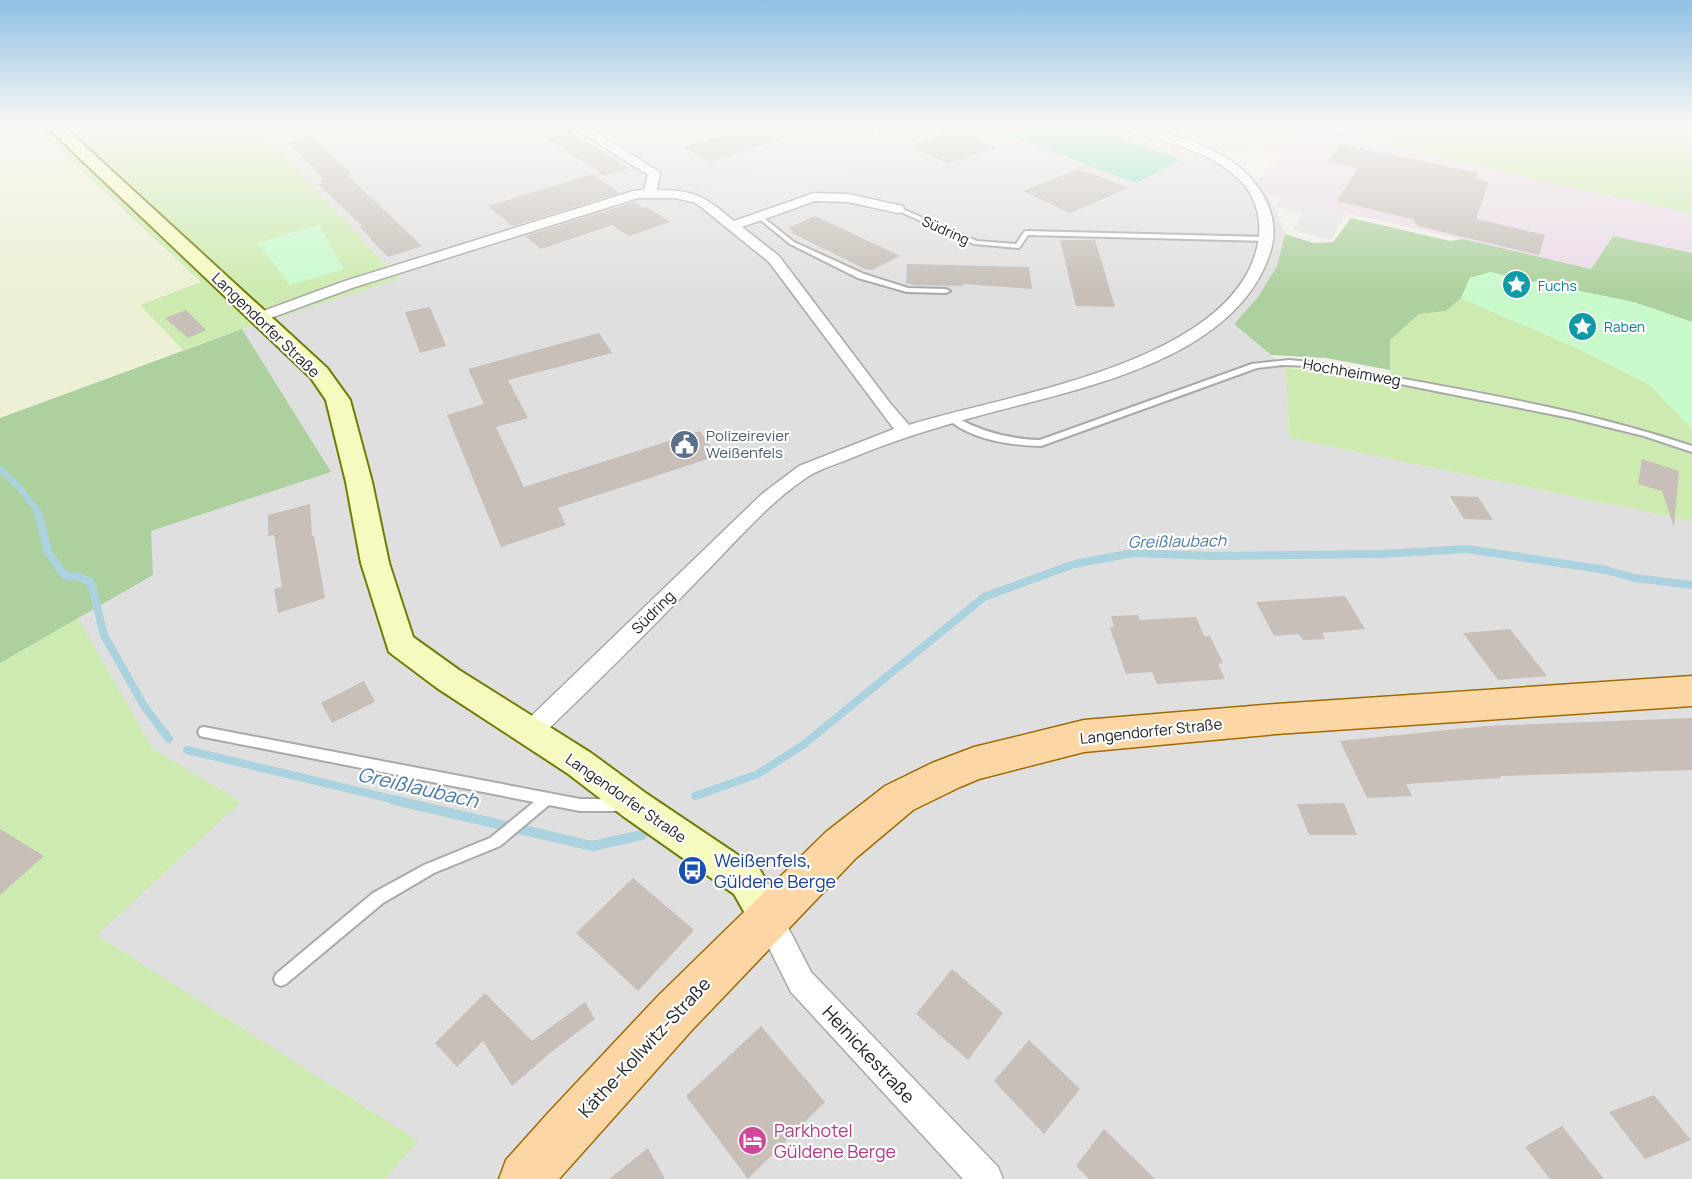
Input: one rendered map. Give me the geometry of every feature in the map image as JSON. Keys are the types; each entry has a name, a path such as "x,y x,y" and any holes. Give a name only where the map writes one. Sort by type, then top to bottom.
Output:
{"main road":[{"name":"Langendorfer Straße","path":"768,918 841,845 899,798 975,764 1084,736 1276,719 1692,691"},
{"name":"Käthe-Kollwitz-Straße","path":"525,1179 675,1013 768,918"}],"street":[{"name":"Langendorfer Straße","path":"114,181 319,373 338,400 359,482 375,563 400,644 448,679 579,763 635,805 747,882 768,918"},
{"path":"650,193 653,181"},
{"name":"Südring","path":"531,731 742,523 799,474 858,447 905,431 1081,383 1166,353 1205,330 1224,312 1256,272 1267,238 1266,221 1256,191 1249,181"},
{"path":"260,316 350,284 637,194 675,194 700,200 774,259 905,431"},
{"name":"Südring","path":"734,225 814,197 848,198 898,209"},
{"name":"Heinickestraße","path":"768,918 801,982 986,1179"}],"lane":[{"name":"Südring","path":"898,209 976,243 1018,246 1026,233 1267,238"},
{"path":"760,216 792,243 861,276 906,290 946,291"},
{"name":"Hochheimweg","path":"951,418 985,435 1018,443 1041,443 1255,366 1274,362 1291,362 1310,363 1571,415 1647,434 1692,449"},
{"path":"204,732 580,805 635,805"},
{"path":"280,979 378,898 429,869 495,842 546,799"}],"shaded area":[{"path":"307,181 1259,181 1275,207 1285,234 1277,266 1258,297 1234,324 1286,368 1289,438 1692,521 1692,1179 0,1179 0,663 151,531 330,472 242,329 398,278"},
{"path":"722,181 846,181 744,218 698,189"},
{"path":"1259,181 1541,181 1692,213 1692,253 1613,236 1591,269 1269,195"},
{"path":"1281,197 1347,213 1331,240 1293,230 1303,213 1275,207"}],"green space":[{"path":"0,181 93,181 202,282 140,305 183,350 0,418"},
{"path":"93,181 307,181 399,279 183,350 140,305 201,282"},
{"path":"1542,181 1692,181 1692,213"},
{"path":"1351,218 1450,241 1463,239 1591,269 1613,236 1692,253 1692,322 1633,302 1490,273 1470,278 1461,298 1446,311 1419,314 1390,340 1390,370 1326,358 1271,355 1234,324 1258,297 1277,266 1285,234 1314,243 1333,242"},
{"path":"319,225 344,269 290,285 257,243"},
{"path":"1490,272 1633,302 1692,322 1692,429 1650,385 1575,347 1461,298 1470,278"},
{"path":"1461,298 1575,347 1650,385 1692,429 1692,521 1289,438 1286,368 1314,370 1390,386 1390,340 1419,314 1446,311"},
{"path":"242,329 331,472 151,531 153,575 0,663 0,418"},
{"path":"78,618 152,748 241,802 97,935 418,1141 385,1179 0,1179 0,663"}],"building":[{"path":"321,181 353,181 422,246 388,257 360,227 362,226 318,184 323,183"},
{"path":"570,181 603,181 620,193 513,226 488,206"},
{"path":"1048,181 1111,181 1129,188 1070,213 1023,191"},
{"path":"1350,181 1484,181 1489,182 1476,219 1545,235 1539,255 1418,226 1412,219 1337,201"},
{"path":"634,202 643,208 647,207 670,222 629,236 612,225 541,249 525,236"},
{"path":"815,216 900,256 872,270 865,269 790,232 793,231 788,228"},
{"path":"1060,240 1095,240 1115,307 1076,306"},
{"path":"907,264 1029,267 1032,289 964,284 962,286 913,285 906,283"},
{"path":"430,307 446,346 420,353 405,312"},
{"path":"186,310 206,330 188,338 165,318"},
{"name":"Polizeirevier Weißenfels","path":"599,333 612,353 508,380 528,418 496,427 524,487 700,431 717,456 558,508 566,525 501,547 447,415 484,404 468,369"},
{"path":"1642,459 1679,471 1674,527 1662,491 1638,484"},
{"path":"1450,496 1478,497 1493,520 1464,519"},
{"path":"310,504 312,536 314,536 325,598 278,613 274,589 282,587 274,535 268,536 268,515"},
{"path":"1345,596 1365,629 1322,633 1325,639 1303,640 1299,634 1274,636 1256,602"},
{"path":"1138,615 1140,620 1196,617 1204,636 1210,636 1223,663 1218,664 1225,679 1157,684 1152,672 1126,674 1110,628 1114,626 1111,616"},
{"path":"1510,629 1547,676 1498,680 1463,633"},
{"path":"364,681 375,702 332,723 321,703"},
{"path":"1692,718 1692,770 1500,776 1501,778 1406,784 1412,796 1367,798 1340,741 1487,726"},
{"path":"1344,803 1357,835 1309,835 1297,804"},
{"path":"0,829 44,856 0,895"},
{"path":"633,878 694,930 638,991 576,933"},
{"path":"952,969 1003,1013 968,1060 916,1014"},
{"path":"485,993 532,1041 585,1002 595,1019 550,1053 512,1086 483,1041 457,1067 435,1043"},
{"name":"Parkhotel Güldene Berge","path":"761,1026 825,1102 748,1179 686,1096"},
{"path":"1029,1040 1080,1089 1044,1134 994,1081"},
{"path":"1654,1095 1691,1140 1645,1159 1609,1112"},
{"path":"1562,1126 1604,1179 1550,1179 1525,1147"},
{"path":"1104,1129 1155,1179 1089,1179 1076,1166"},
{"path":"648,1148 665,1179 609,1179"}],"waterway":[{"name":"Greißlaubach","path":"0,469 19,487 39,513"},
{"name":"Greißlaubach","path":"38,512 48,552 65,576 80,577 91,583 104,635 144,706 169,739"},
{"name":"Greißlaubach","path":"695,796 758,774 803,745 984,597 1074,564 1133,553 1213,556 1381,554 1467,549 1606,570 1634,578 1692,585"},
{"name":"Greißlaubach","path":"187,750 400,801"},
{"name":"Greißlaubach","path":"394,800 592,846 642,835"}],"place":[{"name":"Fuchs","path":"1517,285"},
{"name":"Raben","path":"1583,326"},
{"name":"Polizeirevier Weißenfels","path":"685,444"},
{"name":"Weißenfels, Güldene Berge","path":"693,870"},
{"name":"Parkhotel Güldene Berge","path":"753,1140"}]}
